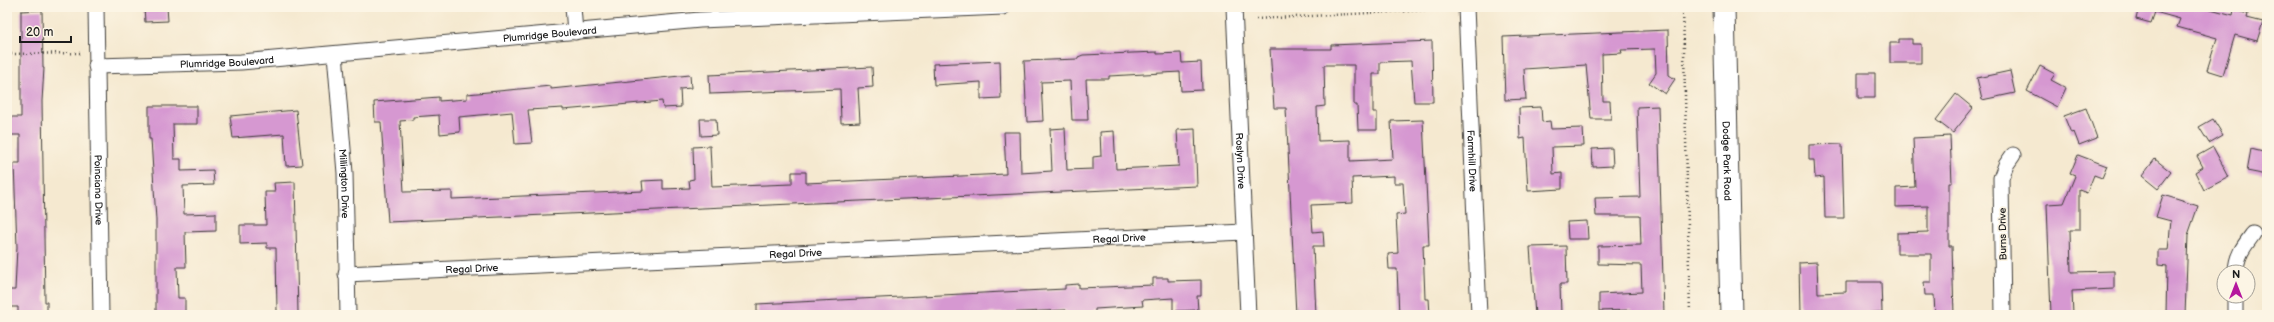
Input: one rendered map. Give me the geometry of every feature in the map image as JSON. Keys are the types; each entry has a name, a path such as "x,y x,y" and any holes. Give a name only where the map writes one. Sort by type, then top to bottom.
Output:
{"street":[{"name":"Poinciana Drive","path":"96,7 101,315"},
{"path":"573,7 574,32"},
{"name":"Plumridge Boulevard","path":"96,66 209,64 335,54 700,20 1003,7"},
{"name":"Roslyn Drive","path":"1234,7 1248,315"},
{"name":"Farmhill Drive","path":"1466,7 1479,315"},
{"name":"Dodge Park Road","path":"1724,7 1730,315"},
{"name":"Millington Drive","path":"335,54 345,173 348,315"},
{"name":"Burns Drive","path":"2002,315 2002,178 2006,165 2013,155"},
{"name":"Regal Drive","path":"346,274 1244,232"},
{"path":"2238,264 2240,252 2254,234"},
{"path":"2234,315 2235,304"}],"path":[{"path":"1683,7 1690,315"},
{"path":"1256,19 1445,9"},
{"path":"7,54 86,53"}],"building":[{"path":"144,7 167,7 168,21 145,22"},
{"path":"2139,7 2203,7 2233,15 2234,10 2248,14 2247,18 2263,22 2257,41 2235,35 2223,75 2207,70 2217,38 2177,27 2180,19 2155,12 2151,23 2136,19"},
{"path":"42,10 44,68 42,101 45,302 47,302 47,315 18,315 18,307 7,307 7,290 15,290 17,247 14,163 20,163 20,135 7,135 7,117 21,117 21,11"},
{"path":"1668,30 1669,75 1675,79 1665,94 1649,83 1656,73 1655,49 1621,50 1622,53 1602,54 1603,101 1610,101 1611,119 1591,119 1586,65 1524,69 1526,99 1505,100 1503,37"},
{"path":"1899,39 1912,39 1912,44 1921,44 1921,63 1890,63 1890,43 1899,43"},
{"path":"1432,41 1433,102 1414,102 1411,61 1380,62 1380,74 1373,74 1373,112 1377,112 1377,130 1358,130 1357,105 1354,105 1354,65 1324,65 1325,106 1317,107 1318,141 1350,140 1350,161 1393,159 1391,121 1423,120 1429,245 1423,245 1425,299 1429,299 1430,315 1399,315 1397,269 1389,269 1388,254 1398,253 1396,215 1405,214 1403,183 1394,183 1394,176 1352,178 1353,203 1311,205 1313,232 1323,231 1324,246 1313,246 1316,315 1296,315 1286,108 1274,108 1270,49 1331,49 1331,45"},
{"path":"1157,52 1157,54 1181,53 1182,63 1201,62 1202,90 1181,91 1180,72 1109,76 1109,79 1086,79 1088,120 1072,120 1070,81 1041,82 1043,121 1027,122 1024,61 1078,59 1078,57 1083,55"},
{"path":"1000,61 1001,98 981,99 981,82 934,85 933,64"},
{"path":"2040,66 2055,74 2051,80 2066,88 2057,107 2027,91"},
{"path":"872,67 873,87 858,88 860,122 841,123 840,89 710,94 709,75"},
{"path":"2010,71 2015,93 1982,100 1977,78"},
{"path":"1858,73 1875,73 1875,98 1858,98"},
{"path":"690,75 691,88 680,89 681,107 663,108 662,101 563,110 563,108 528,110 532,143 515,144 512,112 459,117 460,132 440,134 439,115 413,117 413,120 400,121 404,192 452,191 452,199 643,191 642,181 663,180 663,189 690,188 689,180 694,179 693,147 710,146 712,187 792,184 792,172 806,172 806,183 1006,174 1004,132 1020,132 1021,173 1052,171 1050,129 1065,128 1067,170 1093,169 1093,157 1101,156 1100,132 1114,131 1116,169 1179,166 1177,130 1195,129 1197,186 388,222 381,122 375,122 374,102 439,97 439,101 467,99 467,94 551,86 551,89"},
{"path":"1956,94 1973,108 1953,133 1936,120"},
{"path":"149,106 197,106 197,124 173,124 174,159 181,159 181,171 213,170 214,185 183,186 184,214 216,213 216,231 185,232 186,267 177,267 178,298 185,298 185,315 156,315 156,220 151,139 149,139"},
{"path":"1658,106 1664,315 1631,314 1631,310 1599,311 1599,294 1642,292 1641,265 1598,264 1598,246 1641,245 1640,216 1596,216 1595,198 1640,197 1637,107"},
{"path":"1541,107 1542,122 1550,121 1551,129 1583,128 1584,146 1552,147 1553,174 1562,173 1562,189 1528,191 1525,138 1520,139 1519,108"},
{"path":"2086,108 2097,138 2079,145 2074,132 2071,133 2064,116"},
{"path":"296,110 302,165 286,166 284,134 233,138 230,116"},
{"path":"700,119 716,119 717,135 701,136"},
{"path":"2213,119 2223,135 2209,143 2199,127"},
{"path":"1950,136 1952,183 1949,183 1949,246 1952,246 1954,315 1935,315 1934,295 1925,295 1924,282 1931,282 1931,254 1897,254 1897,233 1928,232 1928,206 1896,207 1896,188 1915,187 1913,138"},
{"path":"1842,144 1844,218 1825,218 1824,177 1815,178 1814,160 1809,160 1809,145"},
{"path":"2213,147 2229,177 2204,190 2195,172 2203,167 2197,156"},
{"path":"1612,148 1613,166 1593,167 1592,149"},
{"path":"2251,149 2267,153 2267,175 2247,171"},
{"path":"2078,155 2107,166 2102,178 2094,175 2087,193 2079,190 2079,230 2070,230 2071,272 2114,271 2114,289 2072,291 2073,315 2051,315 2047,204 2064,203 2075,176 2070,174"},
{"path":"2155,159 2171,172 2158,189 2142,176"},
{"path":"295,182 298,313 277,313 276,248 267,248 267,243 240,244 240,225 266,225 265,192 275,192 274,183"},
{"path":"2163,195 2198,206 2188,235 2185,315 2166,315 2167,266 2158,265 2158,250 2168,250 2171,221 2156,217"},
{"path":"1587,221 1588,239 1568,239 1567,222"},
{"path":"1566,246 1567,284 1560,284 1561,315 1535,315 1530,247"},
{"path":"1817,262 1818,293 1846,292 1846,282 1881,282 1882,312 1800,315 1799,263"},
{"path":"1153,278 1168,278 1168,281 1201,280 1201,296 1197,296 1198,310 1173,311 1173,298 1142,300 1143,306 1095,309 1095,315 1067,315 1066,310 957,315 757,315 757,304 1065,289 1065,285 1079,284 1079,288 1153,285"}]}
